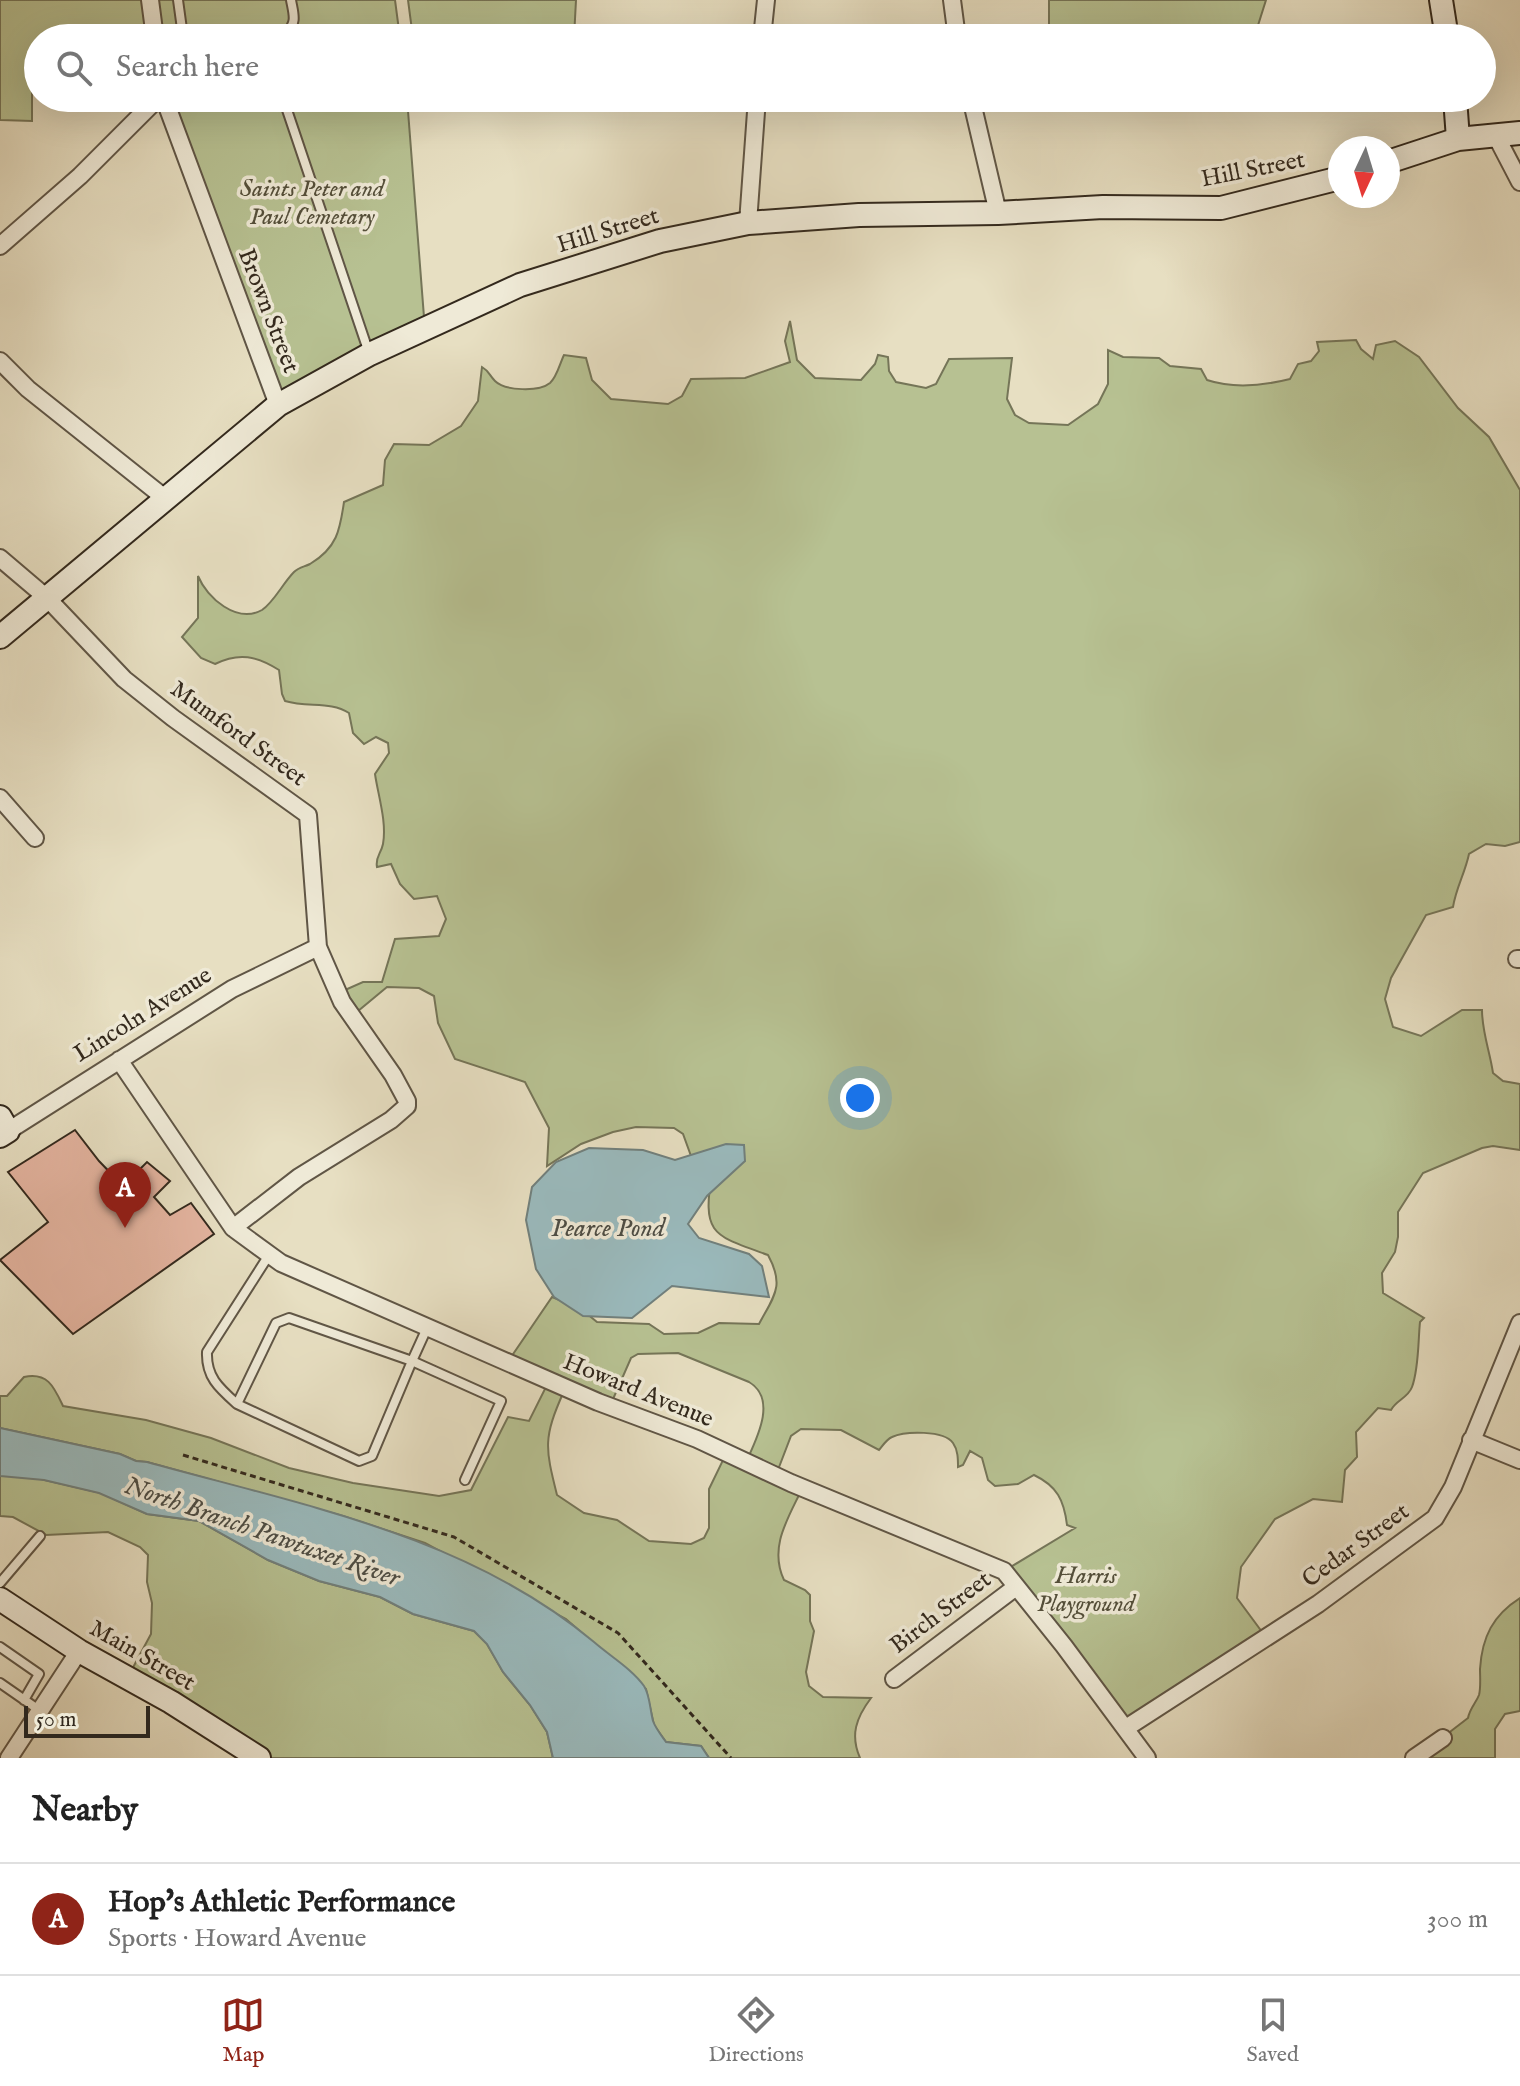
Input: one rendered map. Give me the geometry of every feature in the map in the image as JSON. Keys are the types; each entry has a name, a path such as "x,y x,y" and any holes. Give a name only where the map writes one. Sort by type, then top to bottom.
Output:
{"street":[{"path":"150,0 153,24"},
{"path":"763,24 766,0"},
{"path":"952,0 955,24"},
{"path":"1441,0 1445,24"},
{"path":"0,246 146,112"},
{"name":"Brown Street","path":"166,112 278,405"},
{"path":"748,223 756,112"},
{"path":"974,112 998,213"},
{"path":"1456,112 1458,139"},
{"path":"1400,158 1458,139 1520,133"},
{"path":"1495,134 1520,182"},
{"name":"Hill Street","path":"0,637 278,405 370,354 520,285 660,241 748,223 859,215 998,213 1103,207 1221,208 1328,181"},
{"path":"0,361 28,389 166,499"},
{"name":"Mumford Street","path":"0,558 47,598 124,679 308,815 318,947 342,1002 393,1075 407,1106 391,1120 299,1177 233,1228"},
{"path":"0,798 35,838"},
{"name":"Lincoln Avenue","path":"3,1128 232,989 318,947"},
{"name":"Howard Avenue","path":"119,1060 233,1228 281,1263 598,1402 697,1439 791,1483 1004,1571 1147,1758"},
{"name":"Cedar Street","path":"1126,1728 1318,1604 1435,1518 1453,1487 1520,1323"},
{"path":"1471,1440 1520,1460"},
{"name":"Birch Street","path":"894,1679 1016,1587"},
{"name":"Main Street","path":"0,1599 79,1651 171,1702 259,1758"},
{"path":"8,1758 31,1705 79,1651"},
{"path":"1414,1758 1443,1738"}],"lane":[{"path":"178,0 181,24"},
{"path":"291,0 293,24"},
{"path":"288,112 370,354"},
{"path":"269,1254 207,1352 206,1368 222,1391 237,1404 359,1461 372,1456 427,1327"},
{"path":"237,1404 276,1323 289,1318 412,1361 501,1401 465,1480"},
{"path":"0,1583 40,1536"},
{"path":"0,1647 39,1674 31,1705 0,1683"},
{"path":"0,1753 8,1758"}],"path":[{"path":"183,1455 454,1537 618,1633 731,1758"}],"green space":[{"path":"0,0 395,0 398,24 24,24 24,112 32,112 32,121 0,120"},
{"path":"408,0 576,0 575,24 411,24"},
{"path":"1049,0 1266,0 1258,24 1049,24"},
{"name":"Saints Peter and Paul Cemetary","path":"169,112 408,112 425,330 278,405"},
{"name":"Harris Playground","path":"790,321 797,360 815,378 861,380 875,364 878,355 888,357 889,371 896,382 926,388 936,384 949,359 1012,358 1007,399 1015,415 1029,423 1068,425 1098,404 1108,384 1108,350 1123,357 1159,358 1170,366 1201,369 1207,380 1248,386 1290,379 1298,364 1311,361 1319,351 1317,342 1356,340 1373,359 1376,345 1395,341 1419,357 1458,408 1489,437 1520,490 1520,842 1505,846 1486,844 1469,854 1453,907 1426,915 1391,978 1385,999 1393,1027 1421,1036 1462,1010 1482,1010 1493,1073 1503,1081 1520,1084 1520,1150 1493,1146 1482,1148 1423,1173 1398,1212 1395,1252 1382,1273 1383,1293 1424,1318 1420,1322 1416,1372 1410,1391 1391,1410 1378,1408 1356,1432 1357,1457 1345,1470 1342,1502 1313,1499 1275,1519 1241,1567 1237,1598 1265,1636 1126,1728 1004,1571 1075,1528 1067,1525 1058,1495 1034,1475 1018,1484 995,1486 988,1480 982,1458 970,1451 963,1465 958,1467 955,1446 942,1436 924,1433 898,1435 888,1439 879,1450 841,1430 801,1429 791,1436 776,1475 801,1491 782,1534 778,1557 784,1580 810,1595 810,1621 814,1631 806,1672 809,1686 823,1697 871,1698 856,1727 855,1742 860,1758 709,1758 701,1746 666,1742 654,1725 646,1689 566,1619 425,1543 343,1516 136,1461 120,1454 0,1428 0,1396 7,1396 24,1377 39,1377 49,1382 63,1406 146,1420 211,1438 289,1468 353,1483 439,1496 471,1490 508,1417 529,1421 547,1385 507,1363 552,1297 580,1308 597,1322 649,1324 664,1334 698,1333 719,1323 759,1324 776,1291 773,1266 768,1255 723,1237 715,1230 709,1209 712,1172 691,1156 683,1134 674,1128 636,1127 613,1132 581,1144 547,1166 549,1128 525,1082 455,1059 438,1023 434,996 419,988 387,987 352,1016 336,994 363,982 382,982 395,939 439,936 446,919 437,896 414,899 400,884 391,864 377,867 384,827 375,774 389,753 388,743 376,737 364,744 353,733 349,713 342,709 285,701 279,670 271,665 248,657 215,664 201,658 182,637 198,618 198,576 208,593 233,611 243,614 262,610 294,572 319,558 332,545 339,530 344,502 383,485 385,460 394,444 429,445 461,426 478,401 482,367 500,384 530,389 550,383 564,355 586,358 592,380 611,399 668,404 682,396 691,379 745,378 790,362 785,341","holes":["678,1353 749,1382 758,1389 762,1399 759,1432 746,1462 724,1458 709,1489 709,1528 704,1538 691,1544 649,1541 617,1520 584,1513 557,1495 548,1443 552,1420 564,1391 610,1406 631,1358 638,1354"]},
{"path":"0,1473 23,1475 101,1493 147,1514 199,1521 268,1560 319,1581 380,1597 413,1614 474,1631 487,1644 503,1672 547,1732 553,1758 256,1758 129,1675 151,1634 148,1555 140,1547 108,1532 46,1535 13,1517 0,1516"},
{"path":"1520,1598 1520,1711 1505,1714 1495,1729 1495,1758 1416,1758 1468,1718 1479,1695 1481,1657 1486,1637 1496,1619"}],"water":[{"name":"Pearce Pond","path":"726,1144 744,1145 745,1161 707,1196 688,1224 699,1238 749,1254 762,1266 769,1297 672,1286 632,1318 583,1316 554,1297 536,1269 526,1220 532,1187 556,1162 589,1148 643,1150 675,1160"},
{"name":"North Branch Pawtuxet River","path":"0,1428 120,1454 136,1461 323,1510 381,1528 493,1575 545,1606 627,1668 646,1690 653,1721 666,1742 701,1746 709,1758 553,1758 547,1732 503,1672 487,1644 474,1631 413,1614 380,1597 319,1581 268,1560 199,1521 147,1514 99,1493 44,1480 0,1476"}],"building":[{"path":"75,1130 123,1186 147,1162 170,1181 154,1197 170,1215 191,1203 214,1234 73,1334 0,1260 48,1222 8,1172"}],"place":[{"name":"Hop's Athletic Performance","path":"125,1228"}]}
